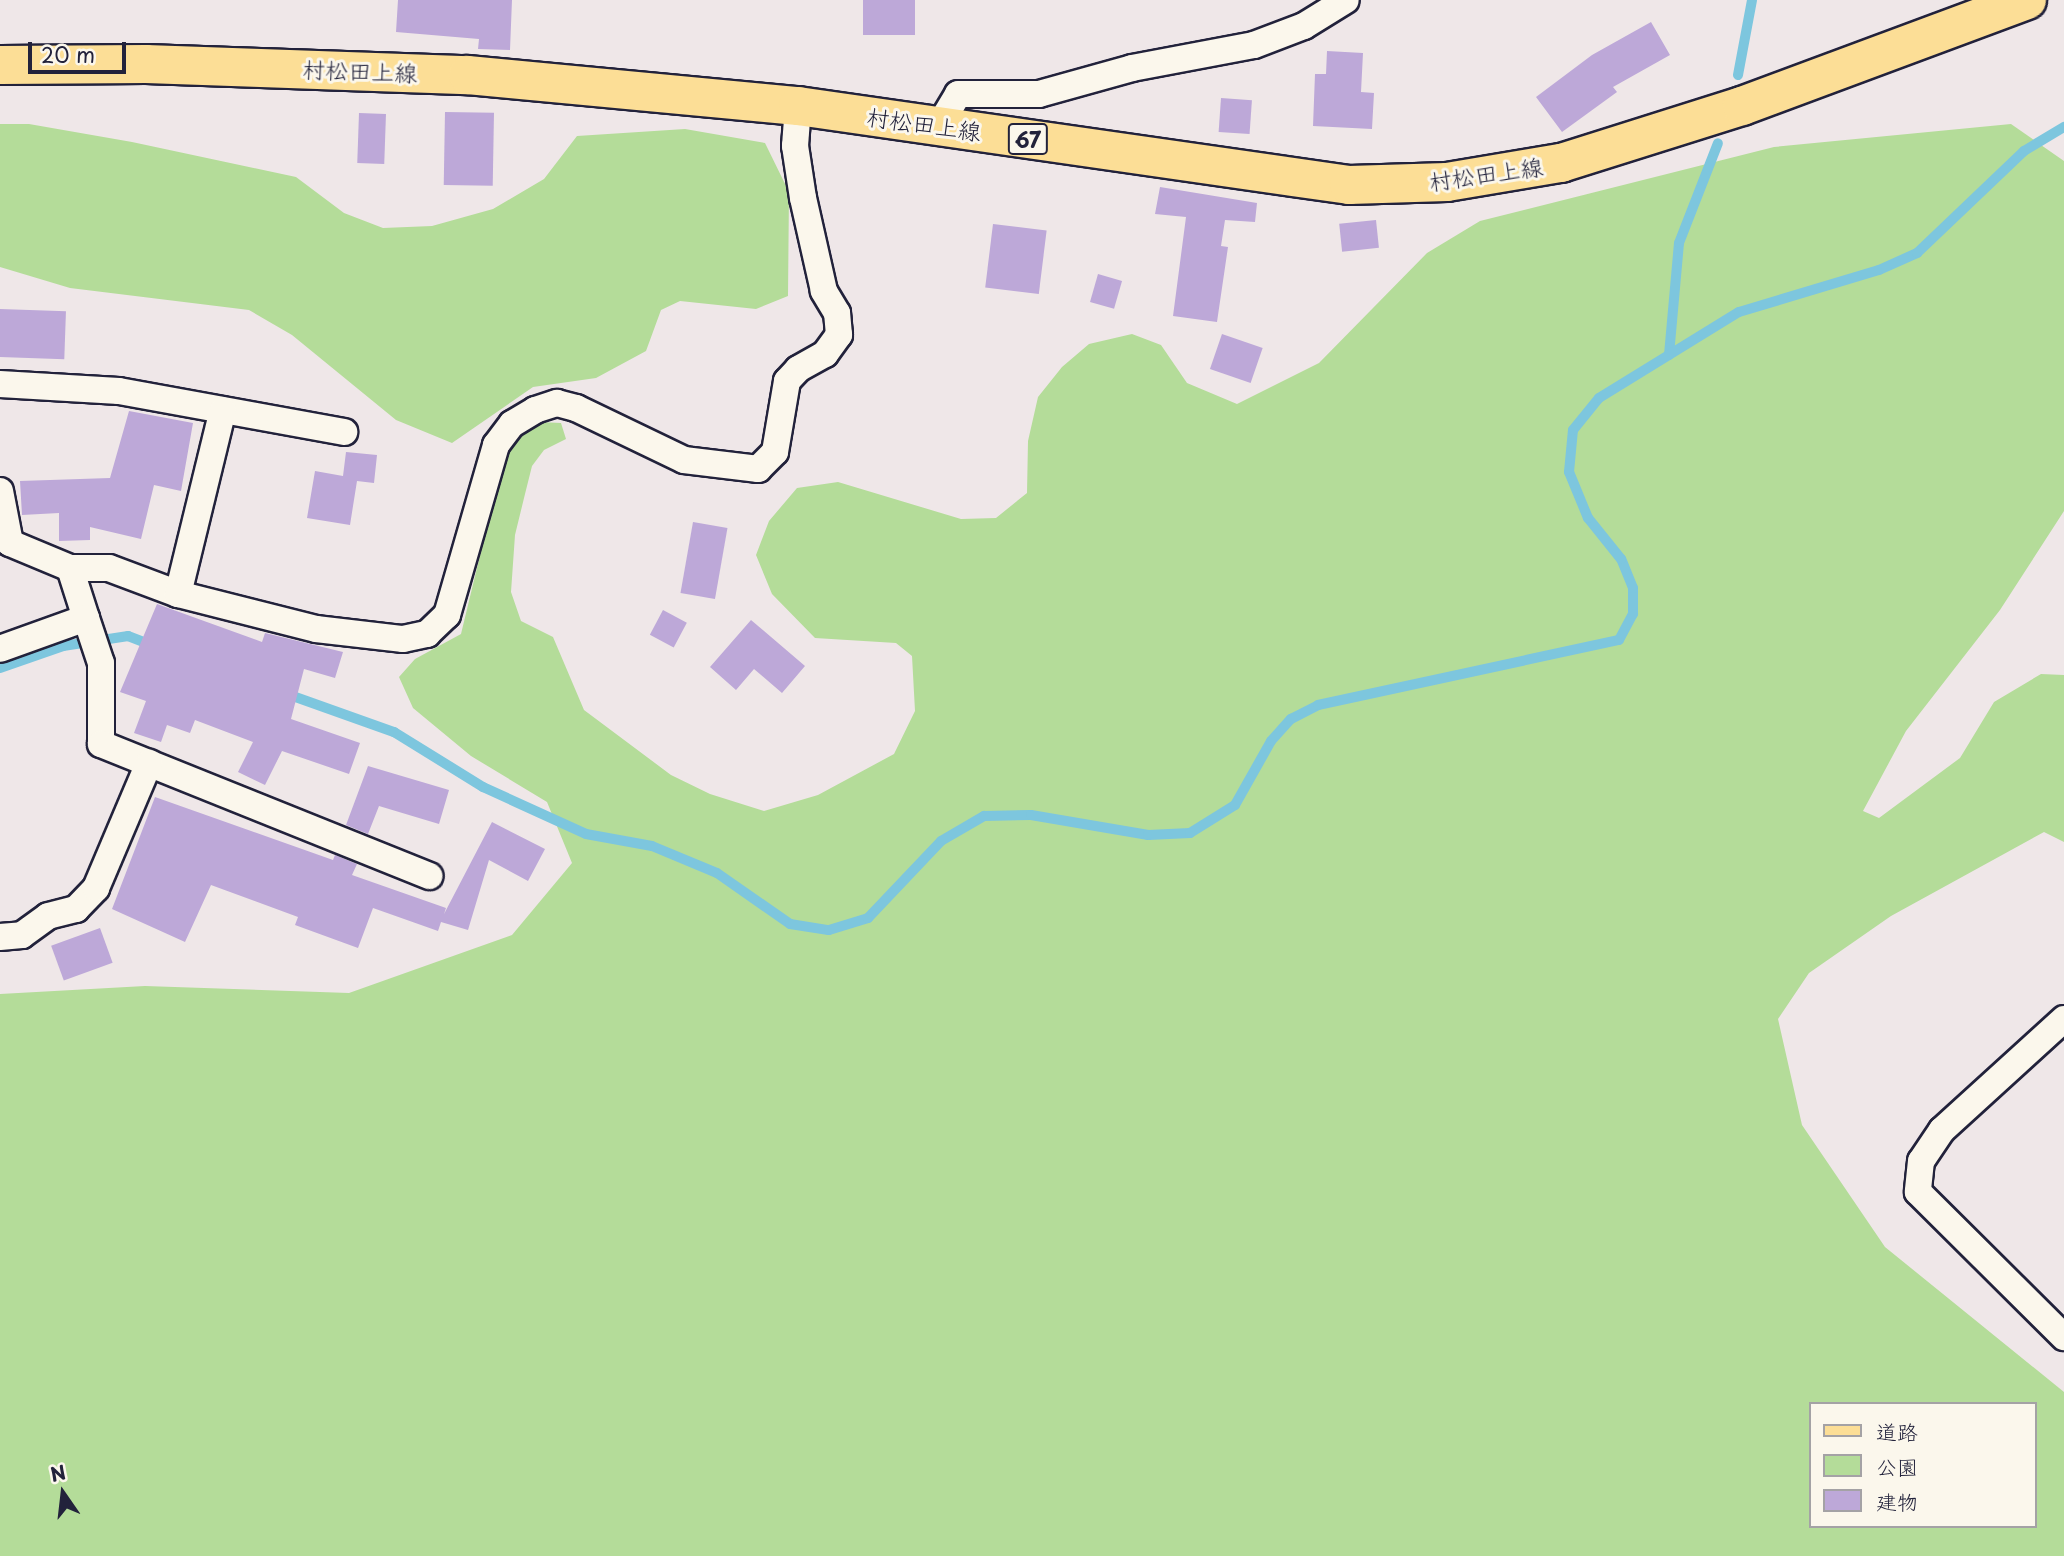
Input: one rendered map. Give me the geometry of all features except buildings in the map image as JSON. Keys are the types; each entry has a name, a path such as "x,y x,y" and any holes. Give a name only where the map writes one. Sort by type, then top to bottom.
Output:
{"main road":[{"name":"村松田上線","path":"0,65 146,64 467,75 798,106 1349,185 1447,182 1561,163 1613,147 1742,106 2027,0"}],"street":[{"path":"939,127 958,94 1039,94 1132,68 1254,45 1304,26 1346,0"},
{"path":"0,491 10,543 70,568 109,568 178,594 316,629 403,639 427,634 447,615 496,446 512,424 557,403 684,460 758,469 775,452 787,381 798,369 825,354 839,335 837,313 824,291 803,198 795,146 798,106"},
{"path":"0,384 120,391 344,432"},
{"path":"178,594 223,410"},
{"path":"70,568 101,663 101,744 430,876"},
{"path":"0,649 86,618"},
{"path":"0,937 22,934 48,916 76,909 96,888 149,763"},
{"path":"2064,1019 1942,1130 1921,1161 1918,1192 2064,1337"}],"green space":[{"path":"0,124 29,124 132,142 296,177 344,213 383,228 432,226 493,209 544,179 577,136 685,129 765,143 789,192 788,296 756,309 680,301 661,310 646,351 596,378 533,387 452,443 396,420 292,335 249,310 70,288 0,267"},
{"path":"2011,124 2064,161 2064,511 2000,610 1906,731 1863,811 1879,818 1960,758 1994,702 2041,674 2064,675 2064,842 2044,832 1891,916 1809,973 1778,1019 1802,1125 1885,1247 2064,1392 2064,1556 0,1556 0,994 145,986 349,993 512,935 572,863 547,802 471,756 413,708 399,677 415,659 461,634 505,452 524,429 540,422 561,423 566,439 544,450 532,466 525,494 515,535 511,592 521,621 553,637 584,710 671,775 710,794 764,811 818,795 894,754 915,711 912,656 896,643 815,638 772,594 756,555 769,521 797,488 838,482 961,519 996,518 1027,493 1028,441 1038,397 1062,367 1089,344 1132,334 1161,345 1187,383 1237,404 1319,363 1427,253 1480,221 1774,147"}],"waterway":[{"path":"1738,75 1752,0"},
{"path":"287,694 394,732 483,787 586,834 652,846 717,873 790,924 829,930 868,918 941,841 984,816 1031,815 1148,835 1190,833 1235,805 1271,741 1291,719 1318,705 1619,640 1633,614 1633,588 1621,559 1588,518 1569,472 1573,430 1599,398 1739,312 1879,270 1917,253 2024,151 2064,127"},
{"path":"1669,355 1679,243 1718,143"},
{"path":"0,668 63,646 128,636 151,645"}]}
